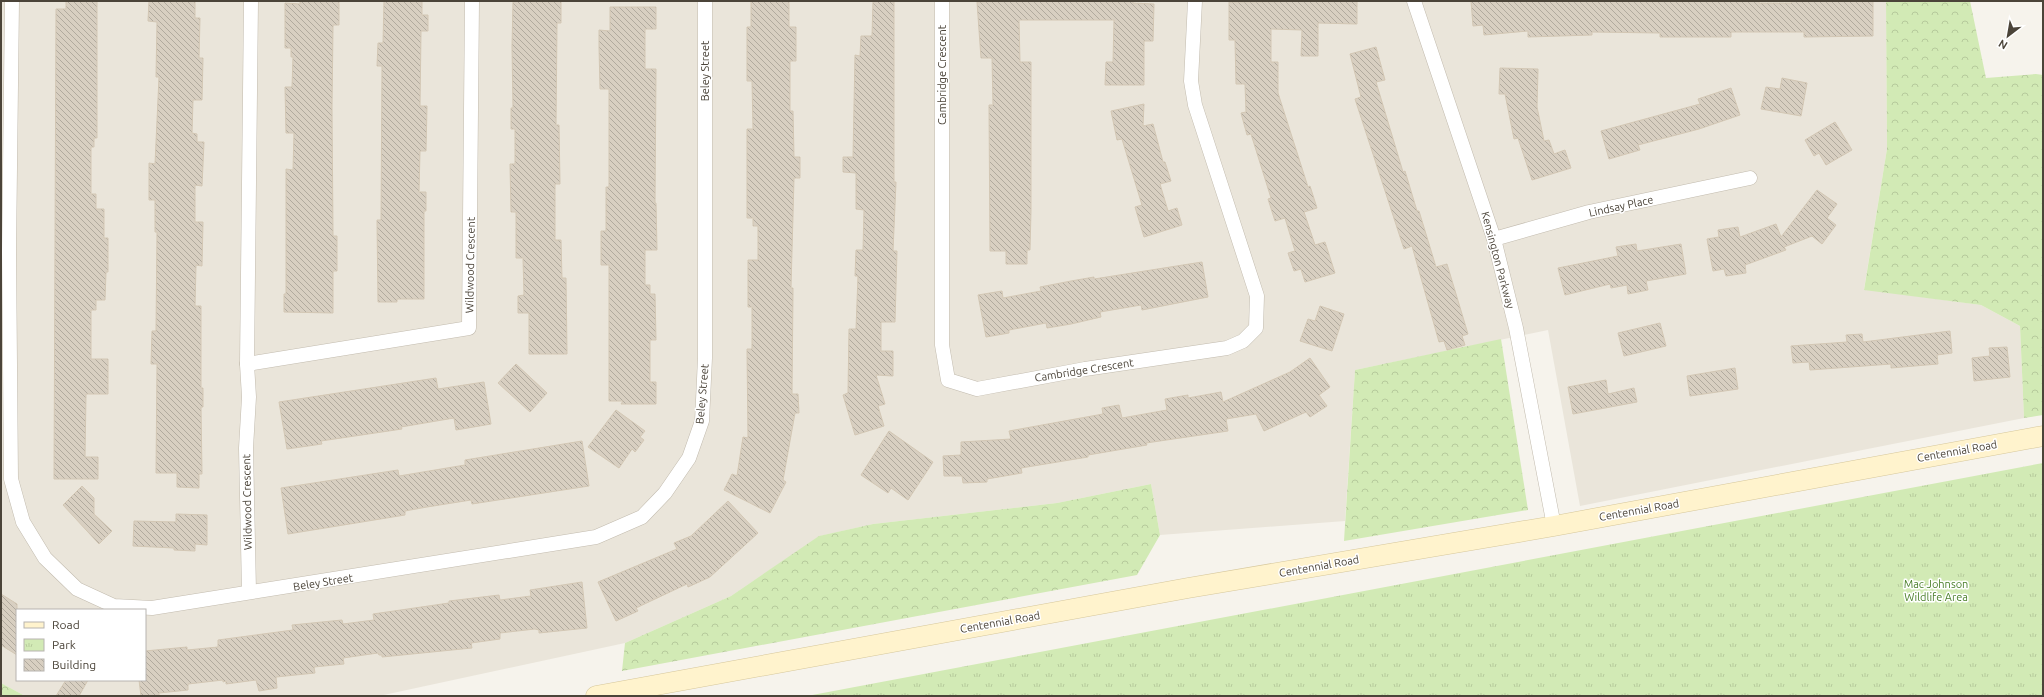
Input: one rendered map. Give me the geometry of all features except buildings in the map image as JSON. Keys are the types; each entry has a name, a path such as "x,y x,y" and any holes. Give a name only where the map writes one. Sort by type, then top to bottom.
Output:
{"main road":[{"name":"Centennial Road","path":"596,696 1196,587 1554,526 2043,436"}],"street":[{"name":"Beley Street","path":"12,1 5,250 11,479 22,522 45,558 77,589 114,606 152,608 249,591 284,588 596,537 642,517 665,493 689,458 702,421 705,350 705,1"},
{"name":"Wildwood Crescent","path":"249,591 246,448 249,397 247,364 251,1"},
{"name":"Wildwood Crescent","path":"247,364 469,328 472,1"},
{"name":"Cambridge Crescent","path":"942,1 942,345 948,380 976,388 1085,369 1227,348 1243,341 1256,328 1257,296 1195,105 1191,81 1195,1"},
{"name":"Kensington Parkway","path":"1414,1 1494,239 1516,328 1554,526"},
{"name":"Lindsay Place","path":"1494,239 1589,212 1750,178"}],"shaded area":[{"path":"1,1 1886,1 1887,149 1864,289 1981,305 2020,326 2024,418 1580,506 1548,330 1355,370 1345,521 1160,535 1151,484 1057,503 873,524 820,536 731,596 625,643 379,696 25,696 1,683"}],"green space":[{"path":"1886,1 1970,1 1986,78 2036,74 2043,75 2043,415 2024,418 2020,326 1981,305 1864,290 1887,149"},
{"path":"1501,339 1528,510 1344,541 1355,370"},
{"name":"Mac Johnson Wildlife Area","path":"2043,463 2043,696 807,696"},
{"path":"1151,484 1160,535 1137,575 622,671 625,643 731,596 819,536 873,524 1057,503"},
{"path":"1,683 25,696 1,696"}]}
